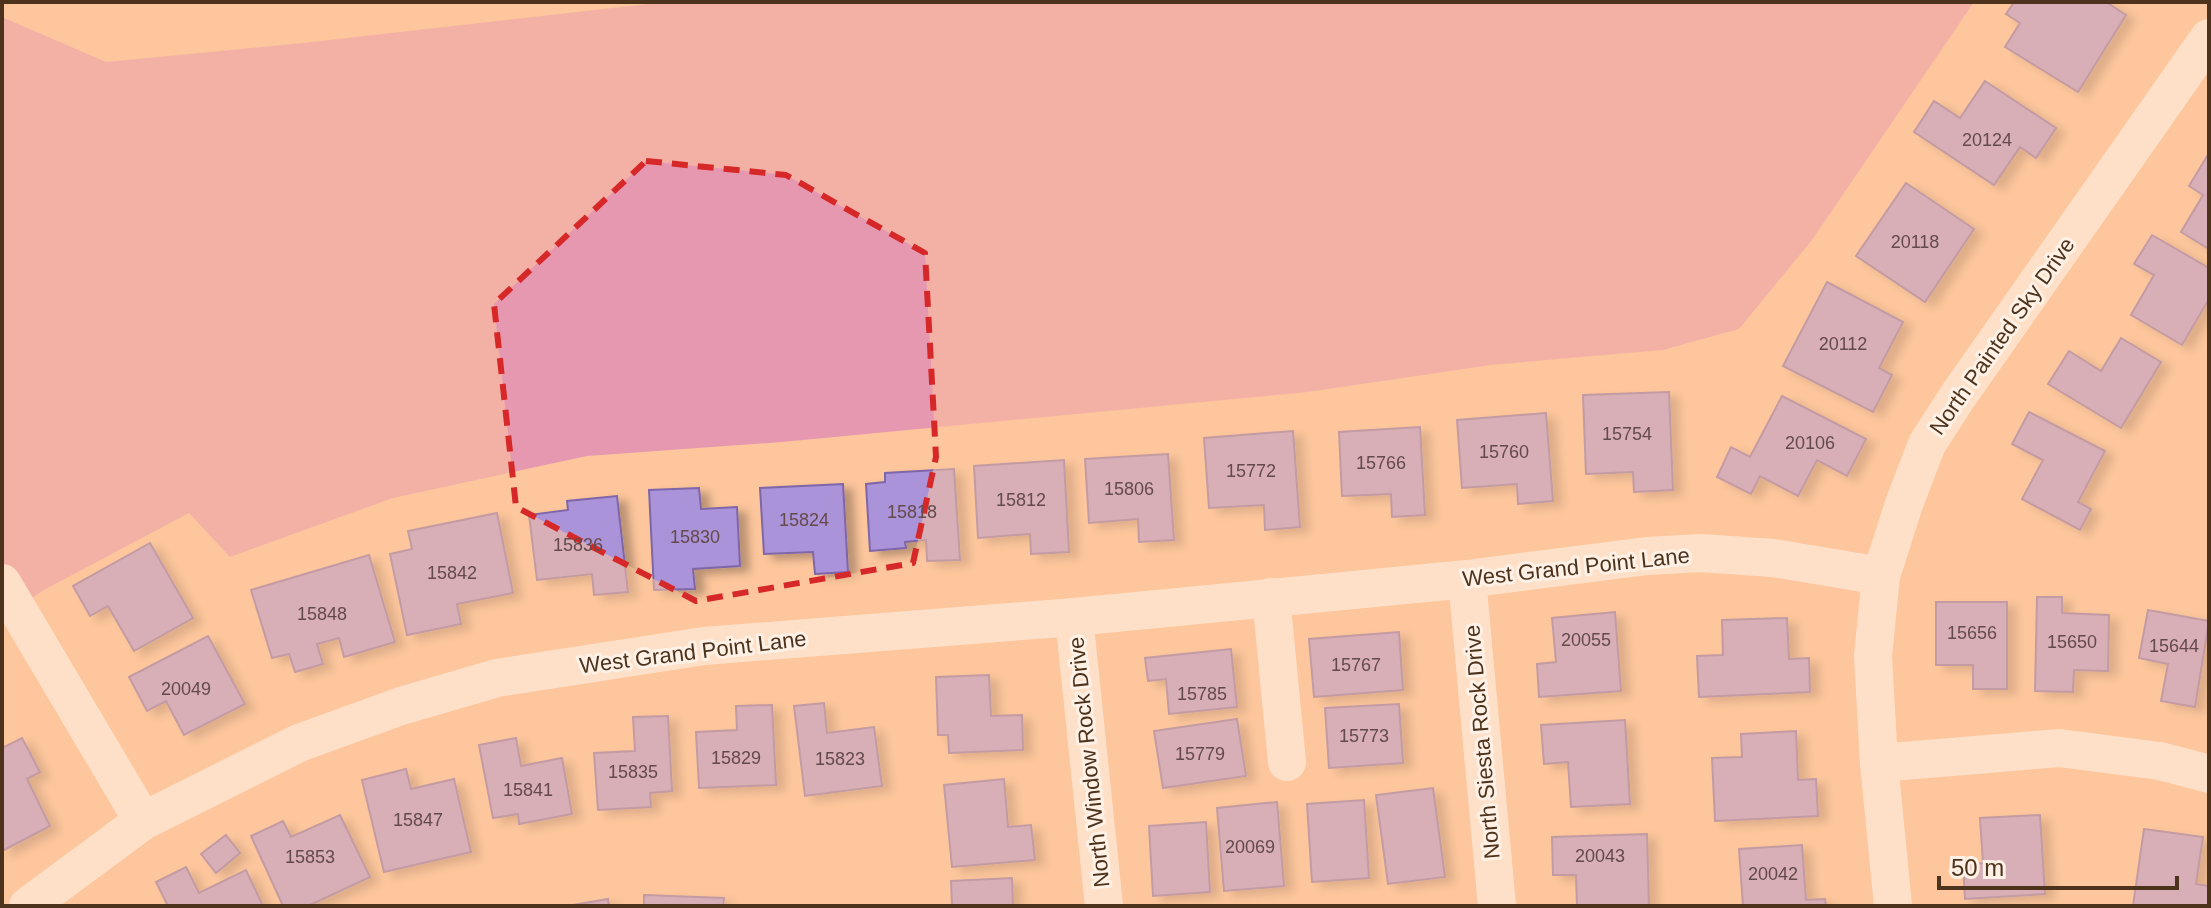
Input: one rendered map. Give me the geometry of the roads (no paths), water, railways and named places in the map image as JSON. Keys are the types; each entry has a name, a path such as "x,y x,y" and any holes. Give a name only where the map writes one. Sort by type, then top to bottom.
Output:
{"street":[{"name":"North Painted Sky Drive","path":"1893,906 1879,763 1873,656 1881,576 1904,504 1927,444 1958,396 2209,38"},
{"name":"West Grand Point Lane","path":"28,906 143,821 299,743 401,706 497,678 704,646 1074,617 1467,579 1647,556 1701,553 1773,558 1881,576"},
{"name":"North Siesta Rock Drive","path":"1467,579 1497,906"},
{"path":"2,583 143,821"},
{"path":"1271,597 1287,762"},
{"name":"North Window Rock Drive","path":"1074,617 1104,906"},
{"path":"1879,763 2059,748 2160,761 2209,774"}]}
